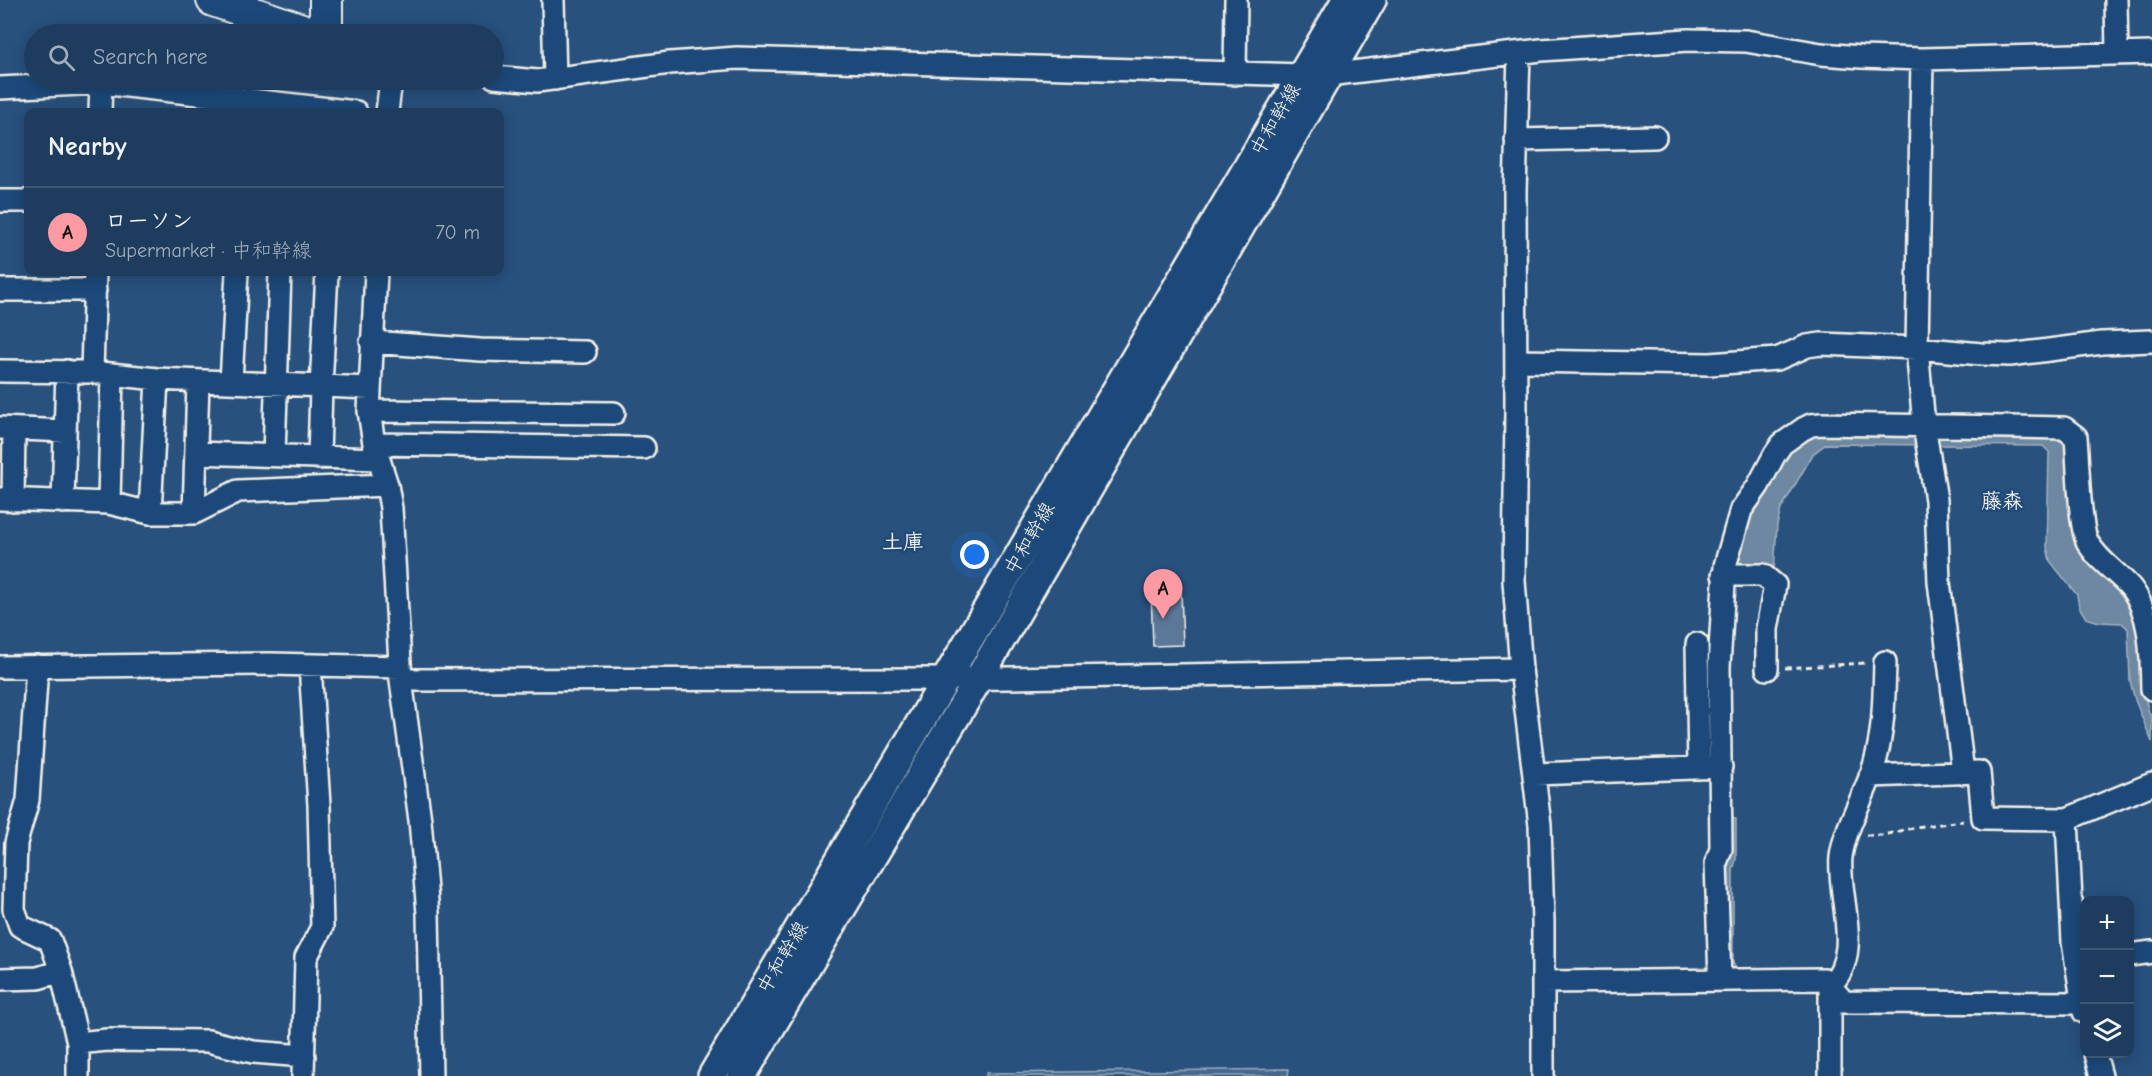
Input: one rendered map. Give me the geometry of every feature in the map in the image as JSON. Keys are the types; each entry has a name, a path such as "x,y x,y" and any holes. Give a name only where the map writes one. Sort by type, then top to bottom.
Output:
{"highway":[{"path":"213,0 284,24"},
{"path":"326,0 326,24"}],"main road":[{"name":"中和幹線","path":"712,1076 1346,0"},
{"name":"中和幹線","path":"742,1076 979,678 1372,0"}],"street":[{"path":"553,0 555,79"},
{"path":"1235,74 1236,0"},
{"path":"2116,0 2117,53"},
{"path":"504,78 537,81 670,63 737,58 1328,75 1519,53 1666,41 1711,40 1746,41 1841,56 1922,59 2152,52"},
{"path":"1519,53 1516,140 1514,570 1521,669 1535,774 1542,861 1543,1076"},
{"path":"1922,59 1917,348 1924,425 1936,500 1939,582 1963,772"},
{"path":"0,88 24,87"},
{"path":"100,108 101,90"},
{"path":"163,90 321,108"},
{"path":"388,108 390,90"},
{"path":"1516,140 1655,137"},
{"path":"0,201 24,201"},
{"path":"231,382 237,276"},
{"path":"274,455 280,276"},
{"path":"319,458 327,276"},
{"path":"376,276 369,411 376,452 387,485 391,508 400,674 420,820 427,901 432,1076"},
{"path":"0,291 95,281 109,503"},
{"path":"1516,361 1710,364 1777,359 1807,346 1821,344 2010,355 2102,343 2152,341"},
{"path":"371,342 480,350 585,352"},
{"path":"0,370 67,371 157,379 369,388"},
{"path":"63,502 67,371"},
{"path":"150,513 157,379"},
{"path":"194,513 198,381"},
{"path":"369,411 614,413"},
{"path":"1720,980 1716,863 1721,849 1719,668 1723,575 1741,510 1782,444 1811,425 1821,424 2064,428 2076,436 2086,540 2096,554 2132,590 2141,607 2150,637 2152,689"},
{"path":"65,431 7,429 7,499 109,503 150,513 194,513 238,491 387,485"},
{"path":"196,453 319,458 376,452 644,448"},
{"path":"1723,575 1762,575 1775,585 1767,629 1767,669"},
{"path":"1697,644 1699,768"},
{"path":"1830,1076 1830,985 1838,978 1845,964 1847,947 1841,872 1842,856 1847,836 1870,776 1880,739 1884,712 1886,662"},
{"path":"0,667 310,665 400,674 946,679 1521,669"},
{"path":"78,1043 107,1040 208,1041 303,1066 306,958 322,927 319,805 310,665"},
{"path":"37,666 28,800 16,843 14,909 20,926 50,940 61,971 78,1043 78,1076"},
{"path":"1535,774 1721,767"},
{"path":"1870,776 1979,772 1983,818 2067,819 2152,784"},
{"path":"2067,819 2070,906 2080,955"},
{"path":"2134,954 2152,952"},
{"path":"0,979 38,978 61,971"},
{"path":"1543,982 1824,979 1844,1002 2080,1007"},
{"path":"2096,1058 2101,1076"}],"path":[{"path":"1767,669 1886,662"},
{"path":"1847,836 1884,835 1916,827 1983,818"}],"shaded area":[{"path":"1808,434 2059,435 2067,444 2074,541 2094,568 2108,576 2121,590 2131,606 2144,641 2144,693 2152,717 2152,742 2130,681 2128,629 2122,623 2099,622 2086,618 2079,607 2077,595 2050,561 2047,547 2049,452 2043,446 1826,444 1813,454 1781,509 1777,525 1774,571 1735,567 1745,510 1780,453"},
{"path":"1727,818 1736,819 1736,859 1733,871 1733,962 1737,969 1824,969 1727,973"},
{"path":"1289,1069 1288,1076 986,1076 986,1073"}],"building":[{"path":"1181,591 1183,645 1153,646 1151,592"}],"place":[{"name":"ローソン","path":"1163,619"}],"district":[{"name":"藤森","path":"2002,501"},
{"name":"土庫","path":"903,542"}]}
